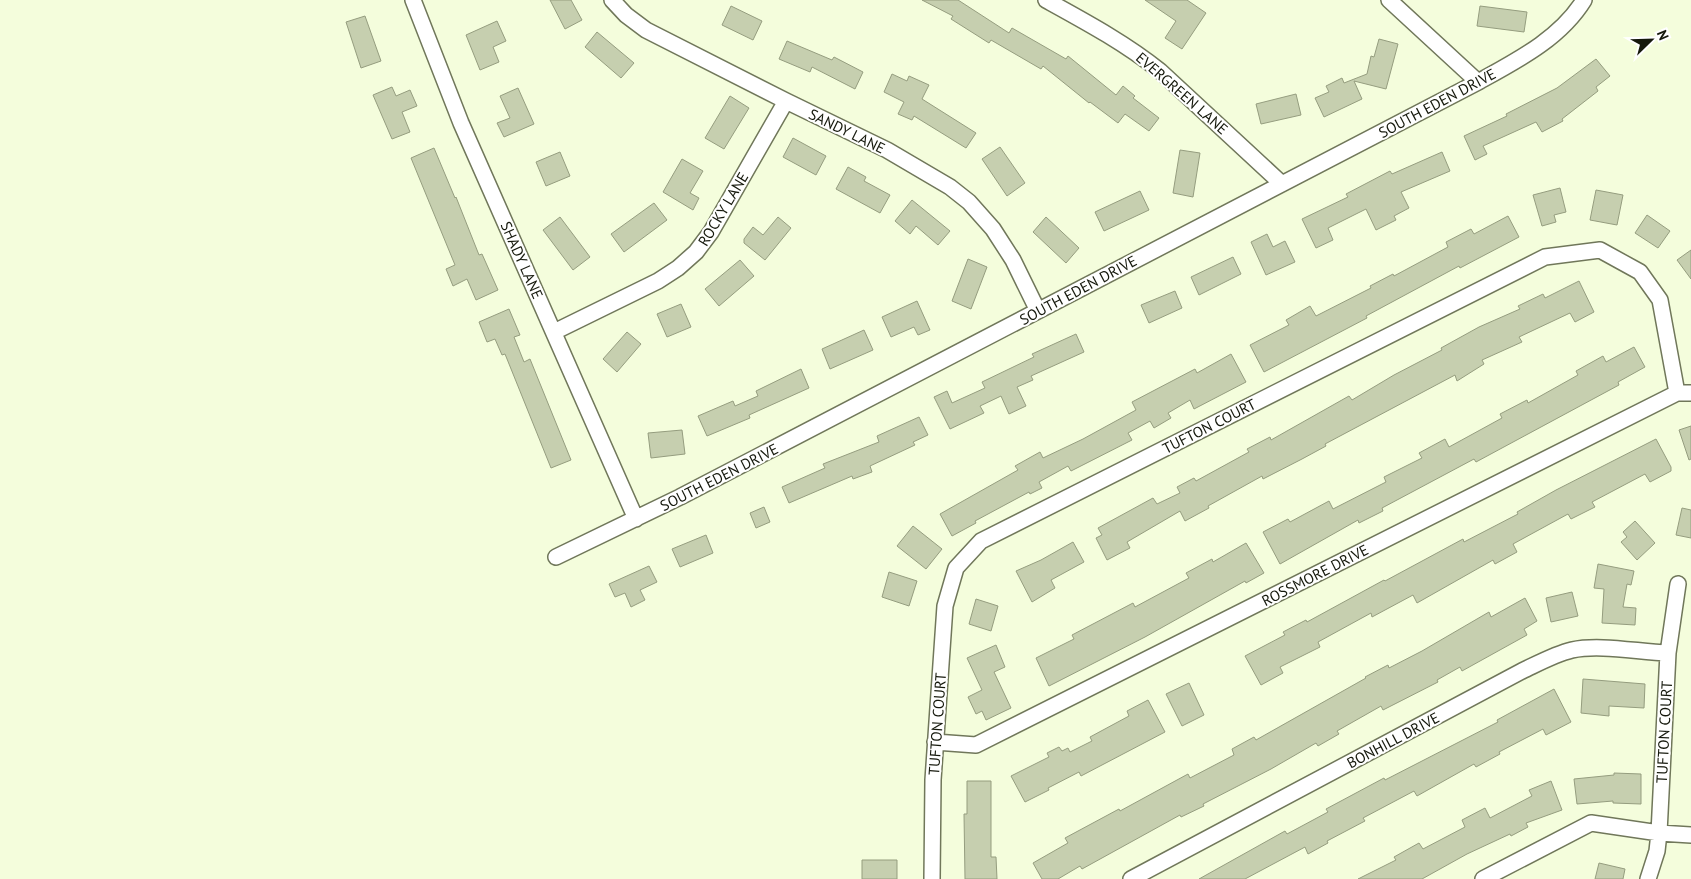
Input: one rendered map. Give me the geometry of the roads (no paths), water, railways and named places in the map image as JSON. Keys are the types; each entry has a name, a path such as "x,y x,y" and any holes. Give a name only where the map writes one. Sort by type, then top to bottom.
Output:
{"street":[{"name":"SHADY LANE","path":"413,0 460,123 636,519"},
{"name":"SANDY LANE","path":"612,0 626,15 646,30 887,150 960,194 993,229 1013,260 1038,311"},
{"name":"EVERGREEN LANE","path":"1046,0 1090,23 1141,56 1160,71 1282,184"},
{"path":"1389,0 1478,82"},
{"name":"SOUTH EDEN DRIVE","path":"556,557 636,519 1478,82 1528,54 1547,40 1574,14 1584,0"},
{"name":"ROCKY LANE","path":"554,332 658,281 678,268 696,252 711,232 786,101"},
{"name":"TUFTON COURT","path":"932,879 935,742 945,606 956,568 981,541 1545,257 1600,250 1640,272 1660,300 1684,393"},
{"name":"ROSSMORE DRIVE","path":"935,742 976,745 1684,393"},
{"name":"TUFTON COURT","path":"1648,879 1657,851 1659,833 1668,653 1678,584"},
{"name":"BONHILL DRIVE","path":"1131,879 1554,656 1570,650 1592,648 1668,653"},
{"path":"1483,879 1590,823 1659,833 1691,835"}]}
